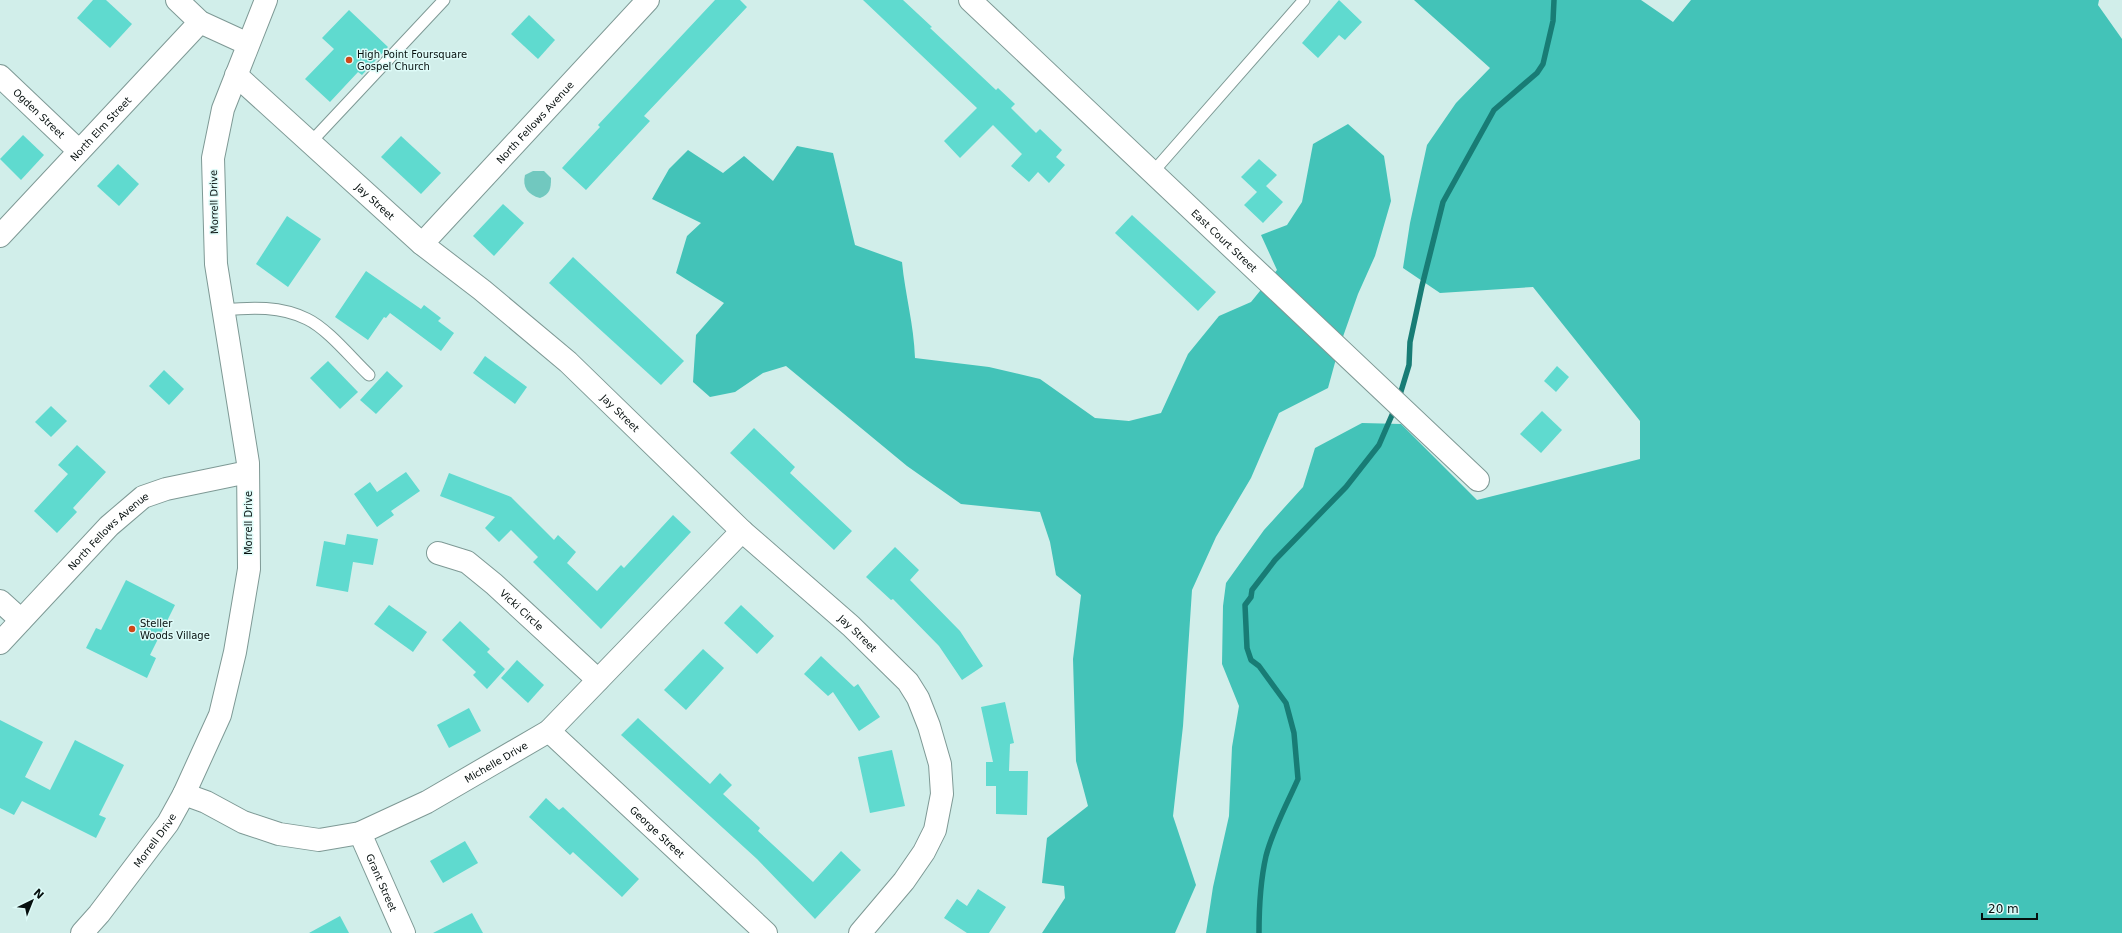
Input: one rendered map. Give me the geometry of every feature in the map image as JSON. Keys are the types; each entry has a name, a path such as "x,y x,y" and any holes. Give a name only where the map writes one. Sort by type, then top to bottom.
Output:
{"street":[{"path":"177,0 200,22 248,44"},
{"path":"236,75 266,0"},
{"name":"North Fellows Avenue","path":"422,244 648,0"},
{"name":"East Court Street","path":"970,0 1478,480"},
{"name":"North Elm Street","path":"0,236 200,22"},
{"name":"Jay Street","path":"236,75 422,244 482,290 568,362 742,531 851,626 908,682 918,698 929,726 940,764 942,794 935,830 924,852 904,882 860,933"},
{"name":"Morrell Drive","path":"82,933 100,914 168,823 184,794 220,715 235,652 249,569 248,472 243,422 216,264 213,158 223,109 236,75"},
{"name":"Ogden Street","path":"0,76 79,151"},
{"name":"North Fellows Avenue","path":"0,642 109,526 143,497 166,489 248,472"},
{"name":"Michelle Drive","path":"184,794 206,802 242,822 279,834 319,840 360,832 427,802 549,731 742,531"},
{"name":"Vicki Circle","path":"438,552 467,562 473,566 598,680"},
{"path":"0,601 21,620"},
{"name":"George Street","path":"549,731 766,933"},
{"name":"Grant Street","path":"360,832 404,933"}],"lane":[{"path":"310,143 444,0"},
{"path":"1153,172 1304,0"},
{"path":"223,310 251,307 274,309 308,320 333,339 368,375"}],"shaded area":[{"path":"1414,0 1641,0 1673,22 1691,0 2099,0 2098,5 2122,39 2122,933 1206,933 1213,887 1229,816 1232,747 1239,706 1222,664 1223,606 1226,583 1264,530 1303,487 1315,448 1362,423 1401,424 1477,500 1640,459 1640,421 1533,287 1440,293 1403,268 1410,223 1427,145 1456,103 1490,68"},
{"path":"1348,124 1384,156 1391,201 1375,256 1358,294 1339,348 1328,388 1279,413 1251,478 1216,537 1192,590 1183,726 1173,816 1196,885 1175,933 1042,933 1065,898 1064,886 1042,883 1047,838 1088,806 1076,761 1073,659 1081,595 1056,575 1050,542 1040,512 961,504 907,466 786,366 763,373 735,392 710,397 693,382 696,335 724,303 676,273 687,236 701,223 652,199 669,169 688,150 723,173 744,156 773,181 797,146 833,153 855,245 902,262 913,334 915,358 989,367 1040,379 1095,418 1129,421 1161,413 1188,354 1219,316 1251,302 1277,270 1261,235 1287,225 1302,202 1313,144"},
{"path":"533,171 544,171 551,178 551,185 548,193 540,198 529,193 525,187 525,175"}],"building":[{"path":"93,0 106,0 132,24 110,48 77,18"},
{"path":"715,0 740,0 747,7 644,116 650,121 586,190 562,168 600,127 598,125"},
{"path":"863,0 903,0 932,27 930,28 996,90 998,88 1015,104 1011,108 1036,133 1040,129 1062,150 1056,157 1065,165 1049,183 1038,172 1029,182 1011,166 1022,154 993,125 960,158 944,141 977,108"},
{"path":"1339,0 1362,22 1345,40 1339,35 1318,58 1302,43"},
{"name":"High Point Foursquare Gospel Church","path":"349,10 388,47 362,75 358,72 330,102 305,79 334,49 322,38"},
{"path":"529,15 555,40 538,59 511,34"},
{"path":"23,135 44,155 21,180 0,159"},
{"path":"401,136 441,173 421,194 381,157"},
{"path":"1259,159 1277,175 1266,186 1283,202 1263,223 1244,205 1257,192 1241,177"},
{"path":"118,164 139,184 119,206 97,186"},
{"path":"503,204 524,223 494,256 473,236"},
{"path":"1132,215 1216,292 1198,311 1115,233"},
{"path":"287,216 321,239 288,287 256,264"},
{"path":"573,257 684,361 661,385 549,283"},
{"path":"366,271 421,309 424,305 441,318 438,321 454,333 441,351 390,313 386,318 384,317 368,340 335,317"},
{"path":"485,356 527,387 515,404 473,373"},
{"path":"328,361 358,392 340,409 310,378"},
{"path":"1557,366 1569,377 1556,392 1544,381"},
{"path":"164,370 184,389 169,405 149,386"},
{"path":"387,371 403,386 376,414 360,400"},
{"path":"51,406 67,421 51,437 35,422"},
{"path":"1542,411 1562,430 1541,453 1520,434"},
{"path":"754,428 795,467 790,473 852,531 834,550 730,453"},
{"path":"77,445 106,472 73,508 77,512 57,533 34,511 68,474 58,465"},
{"path":"406,472 420,491 391,511 394,515 377,527 354,494 370,482 377,492"},
{"path":"449,473 511,497 554,540 558,535 576,552 567,563 597,591 621,565 624,568 673,515 691,532 601,629 533,562 538,557 511,530 499,542 485,528 495,517 440,496"},
{"path":"347,534 378,539 373,565 353,562 348,592 316,586 324,541 345,545"},
{"path":"895,547 919,570 910,580 960,631 983,666 962,680 939,646 893,599 891,600 866,577"},
{"name":"Steller Woods Village","path":"126,580 175,605 150,655 156,658 147,678 86,648 96,628 101,630"},
{"path":"389,605 427,632 413,652 374,624"},
{"path":"741,605 774,636 757,654 724,623"},
{"path":"460,621 490,649 487,652 505,669 487,689 473,675 476,672 442,640"},
{"path":"703,649 724,668 686,710 664,690"},
{"path":"821,656 854,687 858,684 880,717 859,731 833,692 828,696 804,674"},
{"path":"517,660 544,685 528,703 501,678"},
{"path":"1005,702 1014,743 1010,744 1009,771 1028,771 1027,815 996,814 996,786 986,786 986,762 993,762 981,707"},
{"path":"469,708 481,731 449,748 437,725"},
{"path":"638,718 710,784 720,773 732,785 723,794 760,828 758,831 813,882 841,851 861,870 815,919 757,859 621,735"},
{"path":"0,720 43,742 25,777 50,790 75,740 124,765 99,815 106,818 96,838 22,801 14,815 0,808"},
{"path":"892,750 905,806 870,813 858,757"},
{"path":"546,798 559,810 563,807 639,879 622,897 573,852 570,855 529,817"},
{"path":"465,841 478,863 443,883 430,861"},
{"path":"978,889 1006,907 989,933 967,933 944,918 957,899 967,906"},
{"path":"472,913 483,933 433,933"},
{"path":"340,916 349,933 309,933"}],"waterway":[{"path":"1399,398 1409,365 1410,342 1443,202 1494,110 1537,73 1543,64 1553,21 1554,0"},
{"path":"1259,933 1259,914 1266,856 1276,826 1298,779 1294,733 1286,703 1259,666 1251,660 1247,648 1245,605 1251,597 1252,590 1275,560 1346,487 1379,445 1395,408"}],"place":[{"name":"High Point Foursquare Gospel Church","path":"349,60"},
{"name":"Steller Woods Village","path":"132,629"}]}
